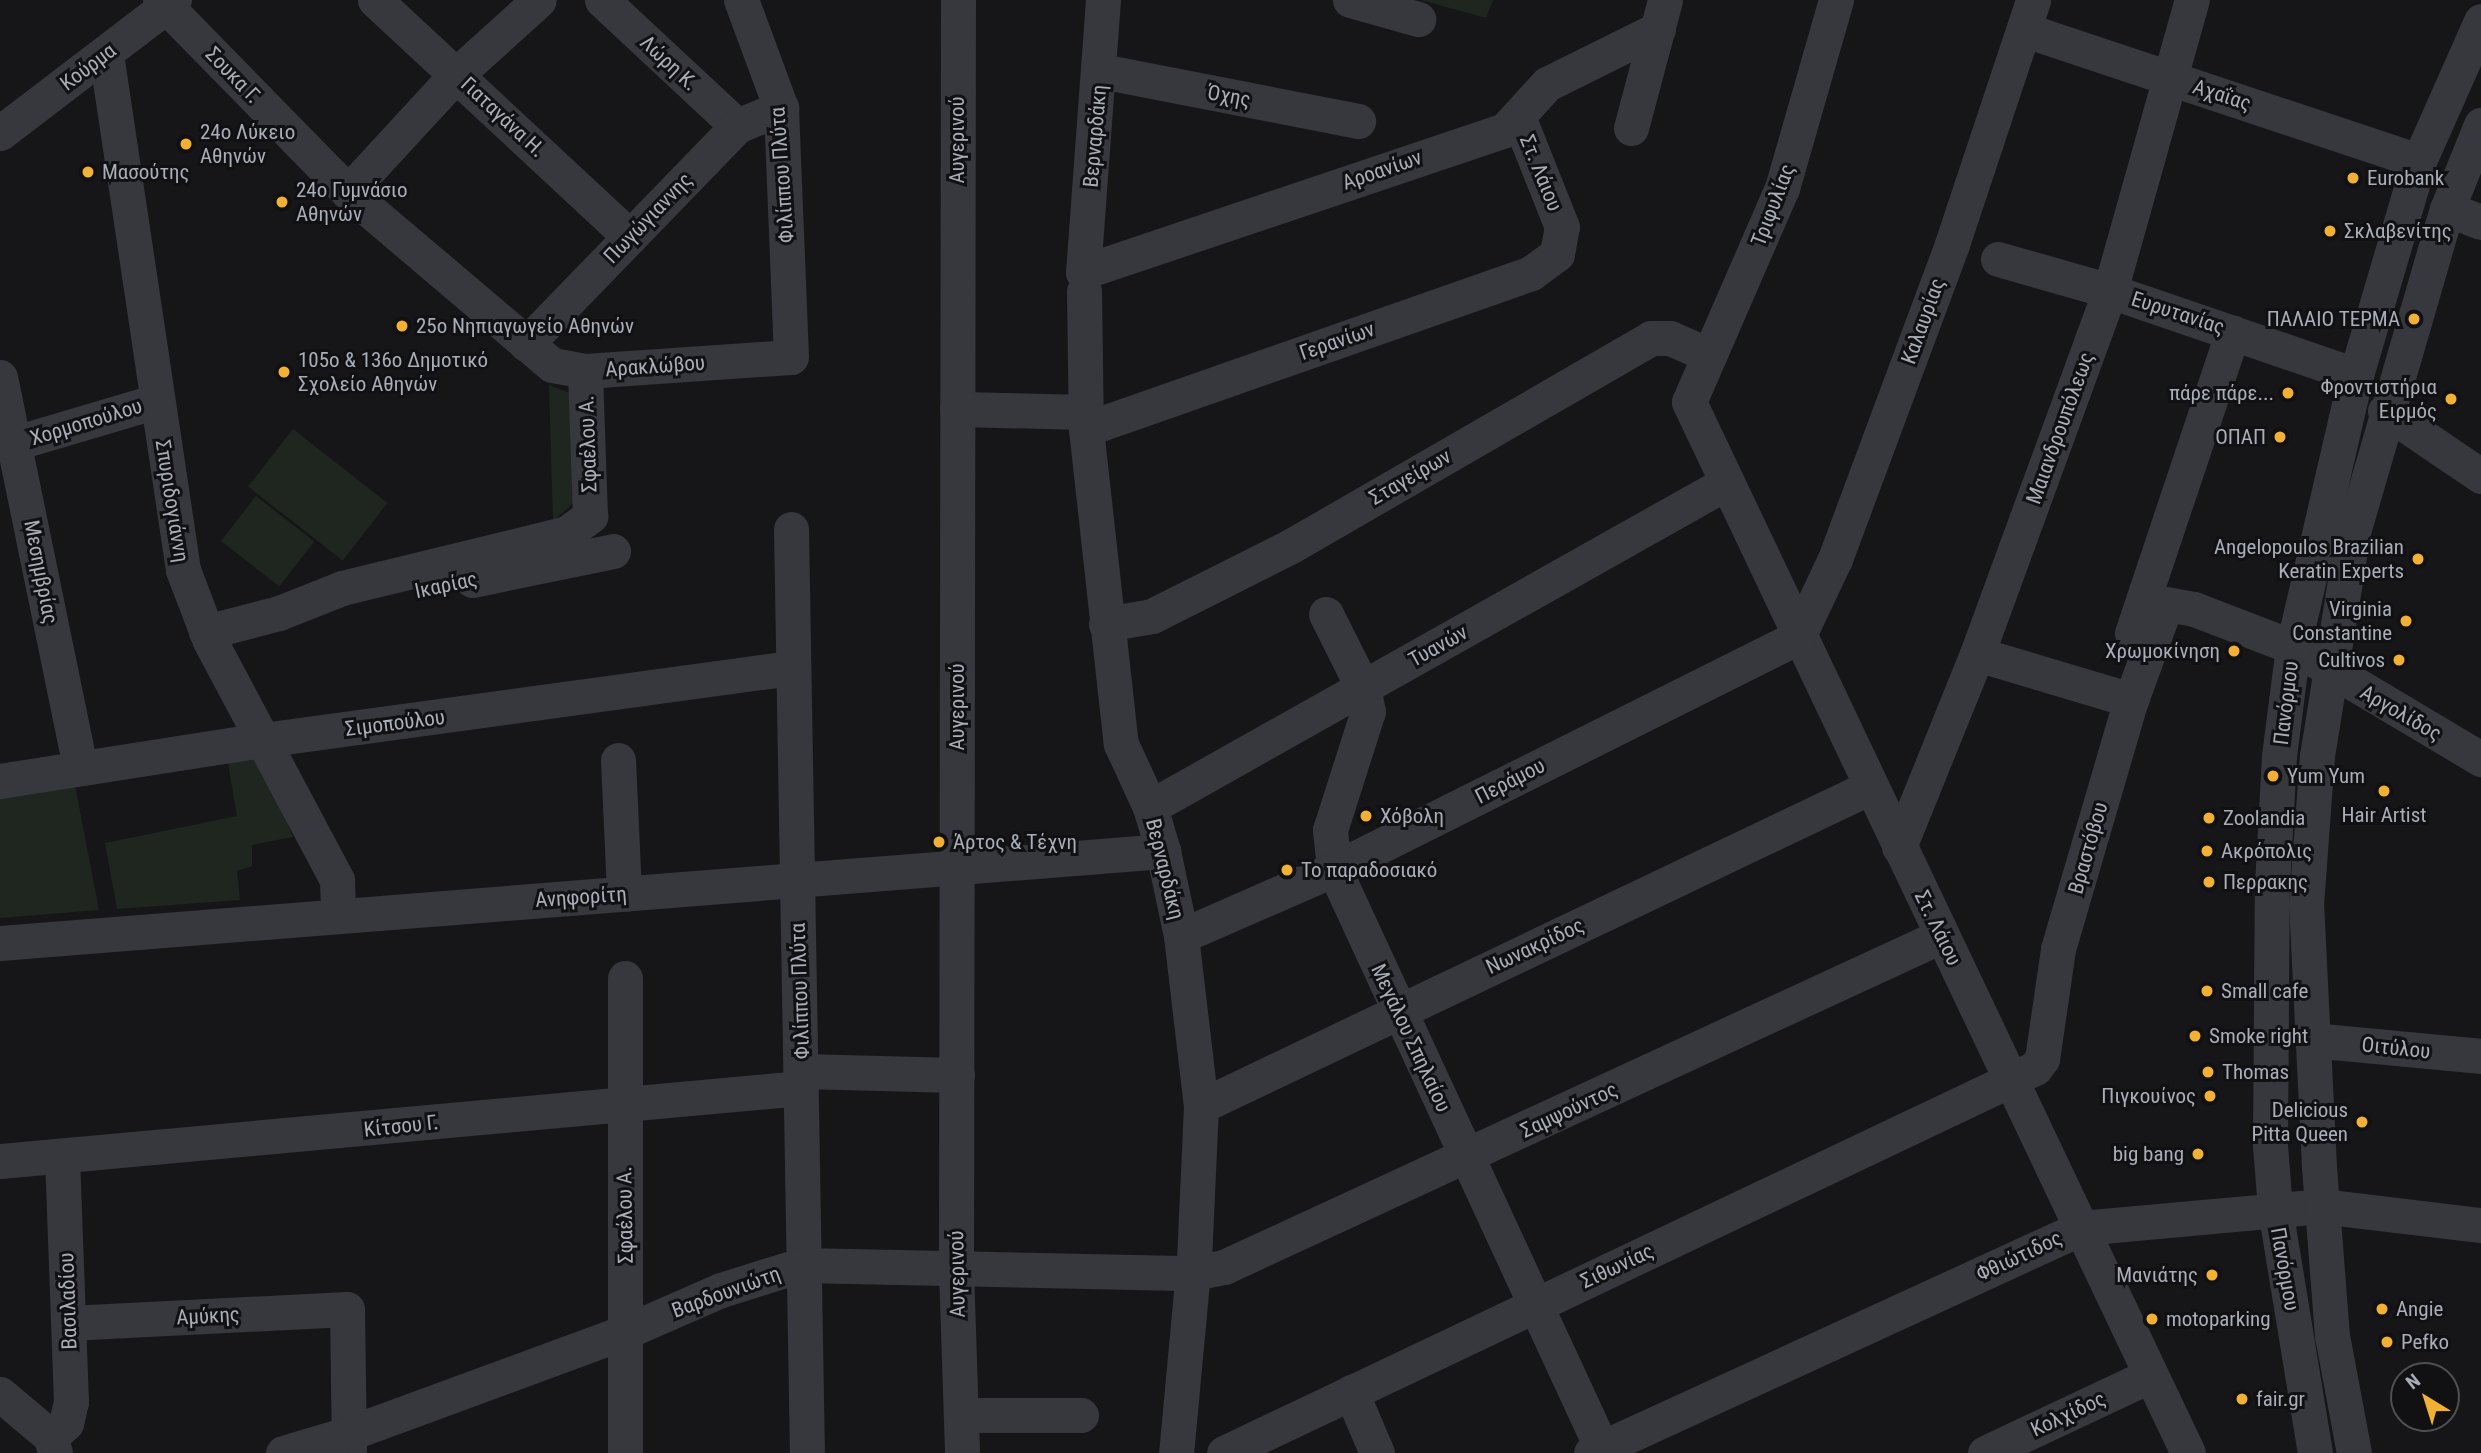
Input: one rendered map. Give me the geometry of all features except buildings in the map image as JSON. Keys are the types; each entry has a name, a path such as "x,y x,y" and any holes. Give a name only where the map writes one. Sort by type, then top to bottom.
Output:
{"street":[{"name":"Γιαταγάνα Η.","path":"375,0 630,237"},
{"path":"348,192 457,74 539,0"},
{"name":"Λώρη Κ.","path":"602,0 737,126"},
{"name":"Φιλίππου Πλύτα","path":"741,0 781,108 791,357"},
{"name":"Αυγερινού","path":"958,0 956,1270 962,1453"},
{"name":"Βερναρδάκη","path":"1103,0 1101,71 1084,281 1086,421 1121,744 1150,807 1163,852 1181,936 1201,1106 1193,1273 1176,1453"},
{"path":"1350,0 1418,19"},
{"name":"Τριφυλίας","path":"1689,402 1782,188 1836,0"},
{"name":"Μαιανδρουπόλεως","path":"1899,847 1977,654 2110,291 2192,0"},
{"name":"Κούρμα","path":"0,133 106,54 167,2"},
{"name":"Σουκα Γ.","path":"167,2 348,192 526,344"},
{"path":"1631,128 1661,15"},
{"name":"Αροανίων","path":"1084,281 1505,131 1548,84 1661,15"},
{"name":"Αχαΐας","path":"2029,15 2170,78 2419,161"},
{"name":"Καλαυρίας","path":"1798,637 1844,534 2029,15"},
{"name":"Πανόρμου","path":"2315,1453 2275,1209 2268,1050 2272,885 2279,756 2292,647 2356,374 2419,161 2481,21"},
{"name":"Σπυριδογιάννη","path":"106,54 183,570 206,632 337,880 338,916"},
{"name":"Όχης","path":"1101,71 1358,121"},
{"name":"Πωγώγιαννης","path":"526,344 737,126 781,108"},
{"name":"Στ. Λάιου","path":"1518,119 1562,227"},
{"name":"Πανόρμου","path":"2354,1453 2332,1336 2321,1206 2306,905 2327,669 2353,532 2385,411 2447,209 2481,125"},
{"path":"2447,209 2481,222"},
{"name":"Γερανίων","path":"957,409 1086,421 1531,273 1557,254 1562,227"},
{"name":"Ευρυτανίας","path":"1998,259 2110,291 2356,374"},
{"name":"Βραστόβου","path":"2010,1080 2035,1068 2042,1059 2059,949 2121,698 2233,332"},
{"name":"Σταγείρων","path":"1106,624 1152,616 1291,546 1651,338 1670,338 1709,355"},
{"name":"Αρακλώβου","path":"526,344 552,365 585,371 791,357"},
{"name":"Σφαέλου Α.","path":"585,371 590,516"},
{"name":"Μεσημβρίας","path":"0,377 80,768"},
{"name":"Χορμοπούλου","path":"15,443 157,401"},
{"name":"Στ. Λάιου","path":"1689,402 1798,637 2188,1453"},
{"path":"2385,411 2481,476"},
{"name":"Τυανών","path":"1150,807 1726,484"},
{"name":"Ικαρίας","path":"206,632 279,613 342,588 566,533 590,516"},
{"name":"Φιλίππου Πλύτα","path":"790,529 802,1079 801,1265 807,1453"},
{"name":"Ικαρίας","path":"279,613 341,607 612,551"},
{"name":"Βραστόβου","path":"2121,698 2166,604"},
{"name":"Αργολίδος","path":"2166,604 2194,609 2292,647 2481,759"},
{"name":"Μεγάλου Σπηλαίου","path":"1326,614 1363,688 1367,718 1329,830 1334,869 1599,1451"},
{"name":"Περάμου","path":"1181,936 1334,869 1798,637"},
{"path":"1977,654 2121,698"},
{"name":"Σιμοπούλου","path":"0,781 263,740 791,668"},
{"path":"618,760 624,894"},
{"name":"Νωνακρίδος","path":"1201,1106 1870,787"},
{"name":"Ανηφορίτη","path":"0,943 1163,852"},
{"name":"Σαμψούντος","path":"1193,1273 1224,1267 1466,1158 1941,936"},
{"name":"Σφαέλου Α.","path":"625,978 625,1453"},
{"name":"Οιτύλου","path":"2312,1040 2480,1049"},
{"name":"Κίτσου Γ.","path":"0,1161 623,1104 802,1079 957,1074"},
{"name":"Σιθωνίας","path":"1224,1453 2010,1080"},
{"name":"Βασιλαδίου","path":"43,1443 66,1423 71,1402 62,1157"},
{"name":"Φθιώτιδος","path":"1599,1451 2081,1227 2321,1206 2481,1225"},
{"name":"Βαρδουνιώτη","path":"283,1453 349,1443 627,1331 720,1290 801,1265 1193,1273"},
{"name":"Αμύκης","path":"69,1323 347,1309 349,1443"},
{"name":"Κολχίδος","path":"1985,1453 2151,1375"},
{"path":"1351,1392 1377,1453"},
{"path":"0,1394 43,1443"},
{"path":"961,1415 1081,1415"}],"shaded area":[{"path":"1421,0 1493,0 1486,18"},
{"path":"549,385 572,394 575,502 553,521"},
{"path":"293,429 388,503 343,560 248,487"},
{"path":"256,496 314,542 279,586 221,541"},
{"path":"227,758 261,759 293,837 252,845 252,866 237,871 240,900 117,909 105,843 237,816"},
{"path":"75,785 99,910 0,918 0,795"}],"place":[{"name":"24ο Λύκειο Αθηνών","path":"186,144"},
{"name":"Μασούτης","path":"88,172"},
{"name":"Eurobank","path":"2353,178"},
{"name":"24ο Γυμνάσιο Αθηνών","path":"282,202"},
{"name":"Σκλαβενίτης","path":"2330,231"},
{"name":"ΠΑΛΑΙΟ ΤΕΡΜΑ","path":"2414,319"},
{"name":"25ο Νηπιαγωγείο Αθηνών","path":"402,326"},
{"name":"105ο & 136ο Δημοτικό Σχολείο Αθηνών","path":"284,372"},
{"name":"πάρε πάρε...","path":"2288,393"},
{"name":"Φροντιστήρια Ειρμός","path":"2451,399"},
{"name":"ΟΠΑΠ","path":"2280,437"},
{"name":"Angelopoulos Brazilian Keratin Experts","path":"2418,559"},
{"name":"Virginia Constantine","path":"2406,621"},
{"name":"Χρωμοκίνηση","path":"2234,651"},
{"name":"Cultivos","path":"2399,660"},
{"name":"Yum Yum","path":"2273,776"},
{"name":"Hair Artist","path":"2384,791"},
{"name":"Χόβολη","path":"1366,816"},
{"name":"Zoolandia","path":"2209,818"},
{"name":"Άρτος & Τέχνη","path":"939,842"},
{"name":"Ακρόπολις","path":"2207,851"},
{"name":"Το παραδοσιακό","path":"1287,870"},
{"name":"Περρακης","path":"2209,882"},
{"name":"Small cafe","path":"2207,991"},
{"name":"Smoke right","path":"2195,1036"},
{"name":"Thomas","path":"2208,1072"},
{"name":"Πιγκουίνος","path":"2210,1096"},
{"name":"Delicious Pitta Queen","path":"2362,1122"},
{"name":"big bang","path":"2198,1154"},
{"name":"Μανιάτης","path":"2212,1275"},
{"name":"Angie","path":"2382,1309"},
{"name":"motoparking","path":"2152,1319"},
{"name":"Pefko","path":"2387,1342"},
{"name":"fair.gr","path":"2242,1399"}]}
